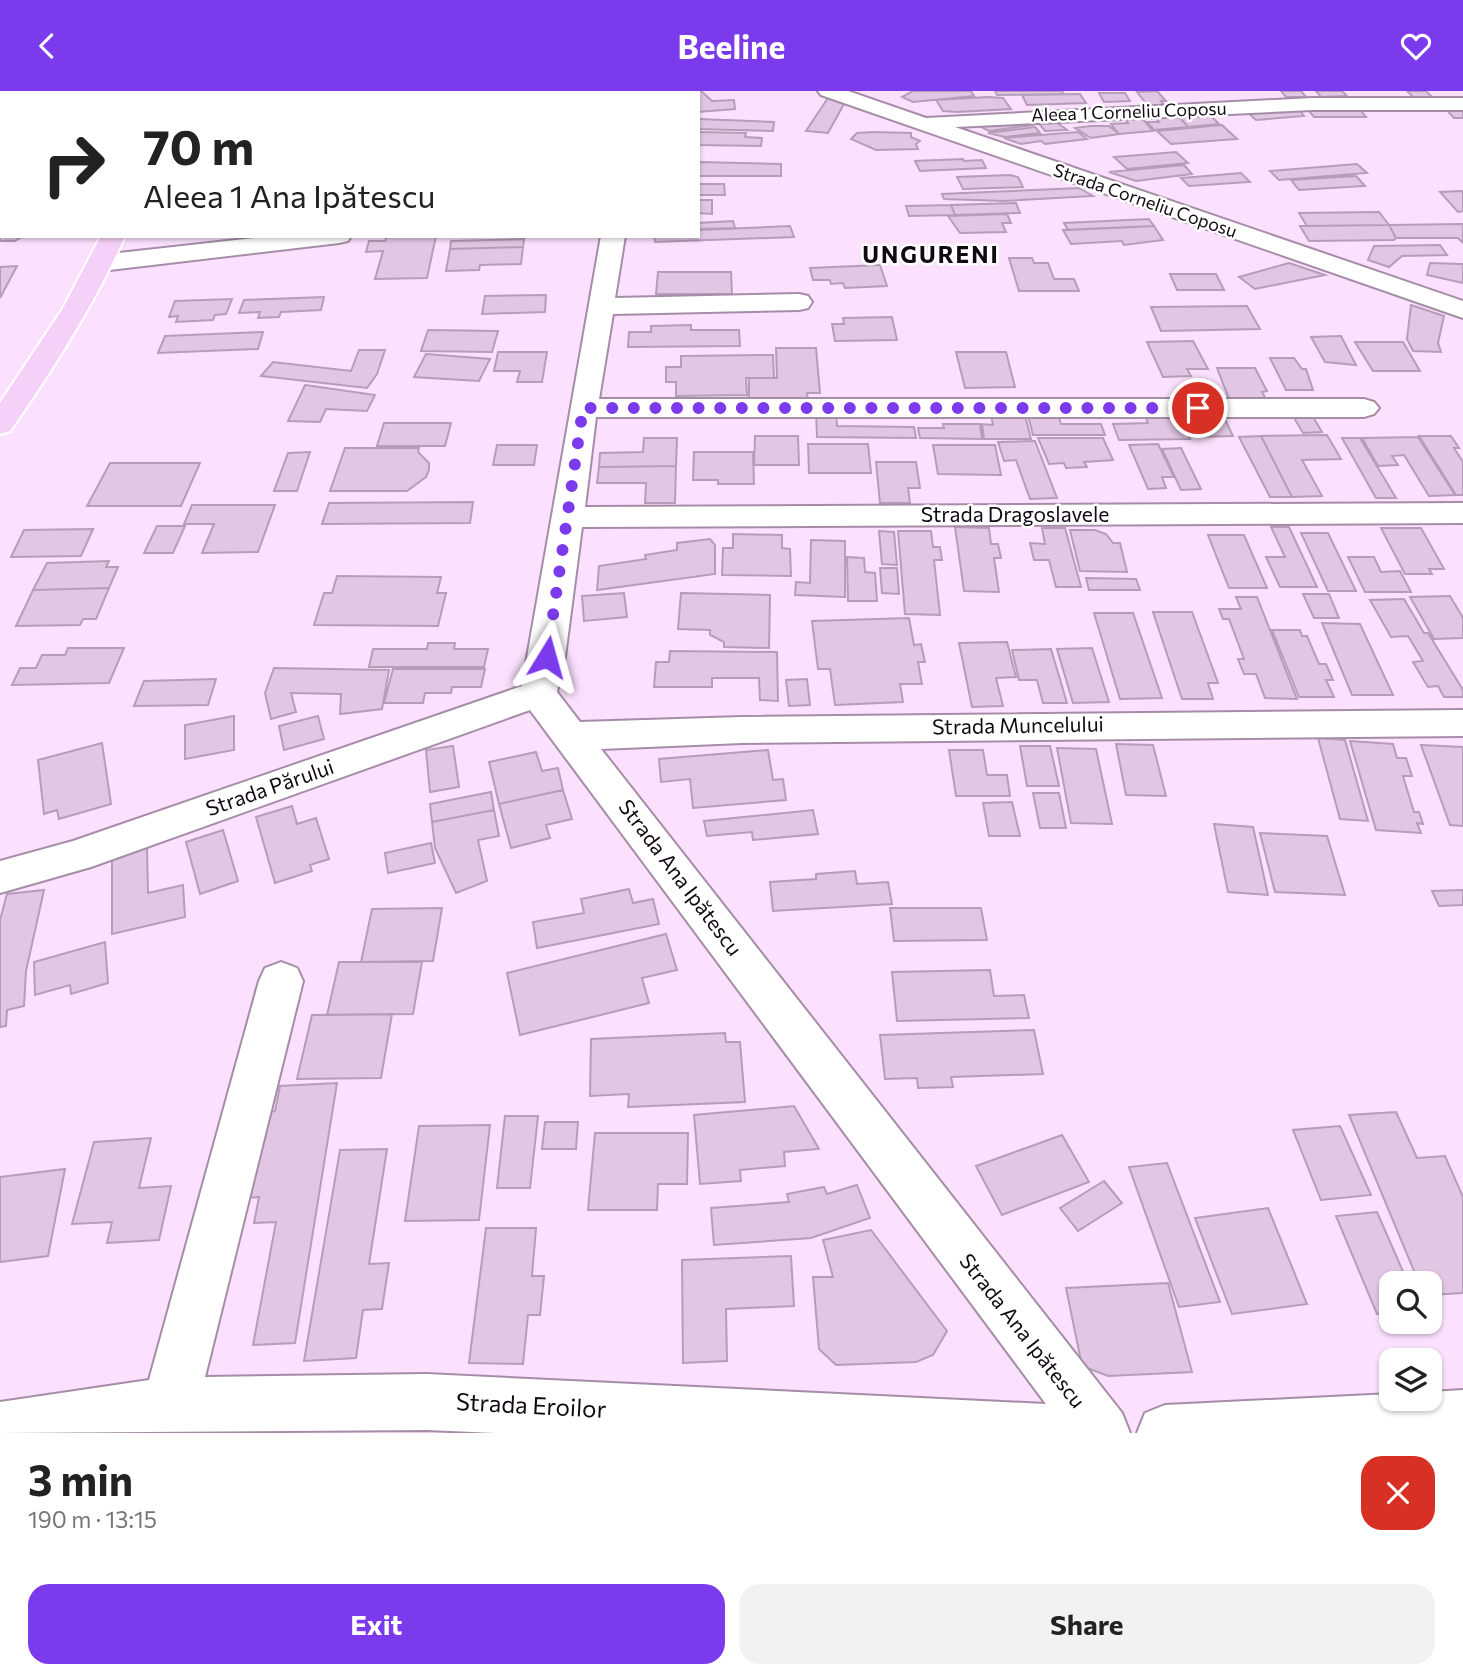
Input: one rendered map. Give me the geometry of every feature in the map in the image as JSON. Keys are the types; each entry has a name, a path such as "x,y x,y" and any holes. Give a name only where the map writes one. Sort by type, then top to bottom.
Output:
{"main road":[{"path":"0,425 55,344 112,238"}],"street":[{"name":"Strada Corneliu Coposu","path":"828,91 1463,310"},
{"name":"Aleea 1 Corneliu Coposu","path":"922,124 1000,117 1131,114 1312,104 1463,104"},
{"path":"101,263 321,238"},
{"path":"538,694 613,238"},
{"path":"600,306 799,302"},
{"path":"583,408 1364,408"},
{"name":"Strada Dragoslavele","path":"567,517 1463,513"},
{"name":"Strada Ana Ipătescu","path":"538,694 573,736 1038,1353 1102,1433"},
{"name":"Strada Părului","path":"0,877 77,856 538,694"},
{"name":"Strada Muncelului","path":"573,736 742,730 1463,723"},
{"path":"170,1405 281,981"},
{"name":"Strada Eroilor","path":"0,1430 170,1405 424,1417 1064,1433"},
{"path":"1165,1433 1463,1418"}],"building":[{"path":"700,91 712,101 734,100 735,109 700,112"},
{"path":"913,91 971,91 974,96 913,102 902,97"},
{"path":"995,91 1062,91 1064,94 997,95"},
{"path":"1157,91 1166,101 1161,101 1164,105 1148,106 1137,92"},
{"path":"1281,91 1301,91 1306,97 1286,97"},
{"path":"1316,91 1342,91 1347,96 1321,97"},
{"path":"1407,91 1426,91 1433,98 1414,98"},
{"path":"1099,93 1125,93 1130,101 1104,102"},
{"path":"1080,94 1086,103 1027,105 1022,95"},
{"path":"828,98 844,104 828,133 806,131"},
{"path":"1003,98 1011,109 943,111 936,100"},
{"path":"1443,106 1463,106 1463,118 1454,118"},
{"path":"1297,107 1304,116 1256,120 1245,110"},
{"path":"1306,107 1358,107 1366,117 1314,117"},
{"path":"1177,114 1188,127 1154,130 1147,122 1159,122 1153,115"},
{"path":"1210,115 1219,124 1188,127 1180,118"},
{"path":"1140,116 1153,131 1119,134 1111,124 1128,123 1123,117"},
{"path":"1029,118 1033,125 989,131 977,125"},
{"path":"700,119 774,122 773,131 700,129"},
{"path":"1035,119 1052,119 1067,130 1045,131"},
{"path":"1222,125 1237,139 1171,144 1157,131"},
{"path":"1109,126 1119,134 1091,138 1075,128"},
{"path":"1035,127 1040,133 1005,137 988,133"},
{"path":"700,132 746,133 745,137 762,138 761,146 700,145"},
{"path":"1078,132 1087,139 1021,144 1004,138"},
{"path":"857,133 911,133 911,137 920,141 916,144 918,149 876,150 851,139"},
{"path":"1176,152 1188,163 1127,169 1114,157"},
{"path":"982,160 986,168 920,171 915,161"},
{"path":"700,162 781,164 781,176 700,176"},
{"path":"1357,164 1367,173 1279,180 1270,171"},
{"path":"1184,165 1192,174 1136,181 1109,172"},
{"path":"1241,173 1250,182 1189,186 1181,178"},
{"path":"1356,176 1365,186 1299,190 1291,180"},
{"path":"957,177 1018,177 1023,187 963,189"},
{"path":"700,184 724,184 725,195 700,195"},
{"path":"1079,188 1093,196 1004,201 944,199 942,194"},
{"path":"1463,191 1463,211 1458,212 1440,192"},
{"path":"700,200 712,200 712,214 700,213"},
{"path":"1016,203 1020,213 955,215 951,205"},
{"path":"951,205 955,215 909,216 906,206"},
{"path":"1379,212 1389,225 1307,226 1299,213"},
{"path":"1007,214 1011,223 1002,223 1006,232 960,233 948,216"},
{"path":"1149,219 1154,226 1068,230 1064,223"},
{"path":"733,221 735,228 700,229 700,223"},
{"path":"1463,224 1463,243 1458,238 1396,238 1389,225"},
{"path":"1389,225 1396,238 1394,240 1309,241 1300,226"},
{"path":"790,226 794,237 655,242 654,238 700,238 700,230"},
{"path":"1154,226 1163,240 1124,245 1122,241 1071,244 1063,230"},
{"path":"0,238 20,238 15,241 0,241"},
{"path":"386,238 436,238 427,278 375,279 383,251 366,252 369,241 385,241"},
{"path":"524,239 523,247 450,249 451,241"},
{"path":"1440,245 1447,255 1402,256 1389,267 1368,260 1374,246"},
{"path":"523,247 521,264 480,265 479,270 446,271 450,249"},
{"path":"1009,258 1032,258 1034,263 1048,263 1054,279 1074,279 1079,291 1019,291"},
{"path":"1289,263 1325,275 1255,289 1239,277"},
{"path":"1430,263 1463,264 1463,283 1427,275"},
{"path":"880,265 887,286 845,288 843,283 831,284 830,280 813,280 810,268"},
{"path":"17,266 0,298 0,267"},
{"path":"658,272 731,272 732,294 656,294"},
{"path":"1170,274 1216,274 1224,290 1177,290"},
{"path":"546,295 545,312 482,314 485,296"},
{"path":"324,297 321,310 281,312 279,317 258,318 260,312 239,313 244,300"},
{"path":"232,299 226,314 215,315 213,320 176,322 178,316 169,317 175,301"},
{"path":"1411,305 1444,316 1438,343 1441,352 1413,351 1407,339"},
{"path":"1247,306 1260,329 1161,331 1151,307"},
{"path":"892,317 897,340 835,341 832,324 844,324 843,318"},
{"path":"691,325 691,330 739,330 740,346 628,347 629,332 651,332 651,326"},
{"path":"428,330 498,331 492,352 421,351"},
{"path":"263,332 258,349 158,353 165,336"},
{"path":"1341,336 1356,365 1325,362 1311,337"},
{"path":"1193,341 1208,369 1187,369 1191,376 1163,377 1147,342"},
{"path":"1355,342 1403,342 1420,371 1373,371"},
{"path":"776,348 816,348 820,393 807,393 808,401 749,401 749,378 777,378"},
{"path":"359,350 385,350 377,374 367,388 261,376 273,362 351,371"},
{"path":"498,352 547,352 542,382 517,382 520,371 494,371"},
{"path":"956,352 1006,352 1015,387 965,388"},
{"path":"426,354 490,359 479,381 414,377"},
{"path":"773,355 774,378 746,378 747,395 676,396 676,382 666,382 666,367 681,367 681,356"},
{"path":"1270,358 1294,358 1302,369 1306,369 1313,390 1286,390"},
{"path":"1217,368 1255,368 1267,391 1262,392 1266,399 1229,399"},
{"path":"305,385 375,395 367,411 326,409 320,422 288,421"},
{"path":"990,410 1024,411 1031,439 984,439 982,424 993,425"},
{"path":"1177,410 1190,439 1119,440 1113,424 1148,423 1143,411"},
{"path":"1027,411 1057,411 1061,424 1101,424 1105,435 1033,435"},
{"path":"1178,411 1221,411 1233,436 1189,437"},
{"path":"816,412 836,413 837,426 914,427 916,438 817,437"},
{"path":"1312,415 1322,432 1303,433 1293,416"},
{"path":"384,423 451,423 445,446 377,446"},
{"path":"943,424 980,424 982,439 920,438 918,428 944,428"},
{"path":"1327,435 1341,459 1302,460 1322,496 1292,497 1261,436"},
{"path":"755,436 798,436 799,465 754,465"},
{"path":"1261,436 1292,497 1270,497 1239,437"},
{"path":"1419,436 1451,436 1459,448 1454,448 1463,462 1463,495 1456,495"},
{"path":"1418,437 1455,495 1429,496 1404,455 1392,456 1398,465 1378,466 1362,438"},
{"path":"644,438 677,438 676,466 599,467 600,453 643,452"},
{"path":"1038,438 1103,438 1113,460 1084,462 1087,467 1066,468 1064,463 1049,464"},
{"path":"1342,438 1360,438 1396,498 1376,498"},
{"path":"1035,441 1057,498 1030,499 1016,460 1004,461 998,442"},
{"path":"808,444 868,444 871,473 809,473"},
{"path":"1158,444 1174,477 1162,477 1166,488 1148,489 1129,445"},
{"path":"497,445 537,445 534,465 493,465"},
{"path":"933,445 995,445 1001,475 938,474"},
{"path":"345,448 419,448 418,452 429,463 429,470 426,477 407,491 330,491"},
{"path":"1181,448 1201,489 1181,490 1162,449"},
{"path":"310,452 297,491 274,491 288,453"},
{"path":"694,452 753,452 754,484 718,484 718,480 693,480"},
{"path":"876,462 916,462 920,488 908,488 910,503 880,503"},
{"path":"110,463 200,463 181,506 87,506"},
{"path":"676,466 675,503 645,503 646,483 597,483 599,467"},
{"path":"473,502 470,523 322,524 329,503"},
{"path":"192,505 275,505 258,552 202,553 214,524 184,524"},
{"path":"157,526 185,526 173,553 144,553"},
{"path":"955,527 989,528 991,544 998,544 1001,558 994,558 999,592 964,591"},
{"path":"1271,527 1289,527 1317,587 1280,587 1266,557 1285,557"},
{"path":"1042,528 1065,528 1081,587 1056,587 1049,560 1034,560 1030,543 1045,544"},
{"path":"1381,528 1421,528 1444,569 1429,569 1432,574 1405,574"},
{"path":"93,529 81,556 11,557 24,530"},
{"path":"1070,530 1095,530 1106,534 1113,543 1120,543 1127,572 1080,571"},
{"path":"879,531 894,532 897,565 882,564"},
{"path":"898,531 931,531 933,547 940,547 942,560 934,560 940,615 905,614"},
{"path":"1301,533 1328,533 1356,591 1328,591"},
{"path":"733,534 782,535 782,548 790,549 791,576 722,575 723,548 733,548"},
{"path":"1208,535 1244,535 1267,588 1229,588"},
{"path":"710,539 715,545 715,574 597,590 599,566 646,559 645,555 677,550 677,543"},
{"path":"811,540 845,541 845,597 795,595 796,582 810,583"},
{"path":"847,557 864,558 865,572 875,573 877,601 848,601"},
{"path":"1348,557 1374,557 1381,572 1400,571 1411,592 1365,592"},
{"path":"109,561 106,567 118,567 109,588 33,590 47,563"},
{"path":"880,568 897,568 899,594 882,593"},
{"path":"337,576 441,577 437,593 446,593 438,626 314,625 324,593 332,593"},
{"path":"1086,578 1136,579 1140,590 1089,590"},
{"path":"109,588 96,619 83,619 80,625 16,626 33,590"},
{"path":"624,593 627,617 584,621 582,596"},
{"path":"681,593 770,595 769,648 724,647 724,642 710,635 710,630 678,629"},
{"path":"1303,594 1329,594 1339,618 1314,618"},
{"path":"1450,596 1463,618 1463,638 1434,639 1410,597"},
{"path":"1236,597 1257,597 1297,699 1265,698 1256,674 1244,674 1238,659 1244,659 1229,619 1223,619 1219,609 1241,609"},
{"path":"1404,599 1463,690 1463,697 1444,697 1438,686 1428,687 1413,662 1423,661 1408,636 1391,637 1370,600"},
{"path":"1153,612 1192,612 1218,683 1208,683 1213,699 1182,699"},
{"path":"1094,613 1133,613 1162,698 1120,699"},
{"path":"909,618 914,645 921,644 925,662 918,662 922,684 900,684 903,702 835,705 830,669 818,669 812,621"},
{"path":"1322,623 1360,624 1393,695 1352,695"},
{"path":"1272,630 1300,630 1302,636 1307,636 1319,664 1326,664 1333,680 1326,680 1334,697 1299,697"},
{"path":"1007,642 1016,677 996,678 1003,706 972,707 959,643"},
{"path":"428,643 455,643 454,649 488,649 484,667 369,667 373,649 427,649"},
{"path":"68,648 124,648 109,683 12,685 20,668 36,668 42,655 65,655"},
{"path":"1092,648 1109,702 1073,703 1057,649"},
{"path":"1051,649 1067,703 1043,703 1037,680 1019,680 1012,650"},
{"path":"670,651 777,652 778,701 760,700 759,678 712,678 712,687 654,687 656,662 669,662"},
{"path":"274,668 389,670 382,709 340,714 341,694 291,693 296,712 271,719 265,693"},
{"path":"393,669 485,669 481,687 452,687 451,693 425,693 423,703 384,703"},
{"path":"216,679 208,705 134,706 144,681"},
{"path":"807,679 810,705 789,706 786,680"},
{"path":"234,716 234,750 185,759 185,725"},
{"path":"318,716 324,739 284,750 279,726"},
{"path":"1318,738 1345,740 1368,821 1340,819"},
{"path":"1350,741 1393,744 1397,758 1406,758 1412,776 1403,776 1414,812 1419,812 1423,824 1417,823 1421,833 1376,830"},
{"path":"102,743 111,804 59,819 57,810 44,814 38,760"},
{"path":"1116,744 1153,745 1166,796 1126,795"},
{"path":"1421,745 1463,747 1463,826 1450,825"},
{"path":"453,746 459,787 430,792 426,750"},
{"path":"1020,746 1050,746 1059,786 1027,786"},
{"path":"1057,748 1096,749 1112,824 1071,823"},
{"path":"768,750 773,780 783,779 786,800 693,808 690,779 661,782 659,759"},
{"path":"949,750 983,750 987,775 1007,775 1010,796 956,796"},
{"path":"536,752 542,771 558,768 563,790 499,804 489,762"},
{"path":"563,790 572,819 546,825 550,838 511,848 499,804"},
{"path":"491,792 494,810 432,822 430,804"},
{"path":"1033,793 1059,793 1066,828 1040,828"},
{"path":"1012,802 1020,836 989,836 983,803"},
{"path":"292,806 297,824 316,818 329,859 310,865 312,871 275,883 256,817"},
{"path":"494,810 499,836 478,840 487,881 456,893 435,848 432,822"},
{"path":"813,810 818,834 753,840 752,832 707,836 704,821"},
{"path":"1214,824 1253,827 1268,895 1228,892"},
{"path":"223,830 238,881 200,894 186,842"},
{"path":"1260,833 1327,836 1345,895 1275,892"},
{"path":"431,843 435,863 388,873 385,853"},
{"path":"147,846 148,893 183,885 185,917 112,934 112,854"},
{"path":"855,871 857,884 888,882 892,904 773,911 770,882 816,879 816,874"},
{"path":"629,889 633,903 653,899 659,924 537,948 533,922 584,913 581,899"},
{"path":"44,890 26,971 24,1006 7,1010 6,1026 0,1027 0,920 7,894"},
{"path":"1463,890 1463,905 1439,906 1432,891"},
{"path":"442,908 433,961 361,962 372,909"},
{"path":"890,908 981,908 987,940 894,941"},
{"path":"666,934 677,970 642,978 649,1003 520,1035 507,973"},
{"path":"105,942 108,983 71,994 70,985 35,995 34,962"},
{"path":"339,962 422,962 413,1014 327,1015"},
{"path":"990,970 994,996 1024,995 1029,1018 897,1021 892,972"},
{"path":"392,1014 381,1078 297,1079 312,1015"},
{"path":"1034,1030 1043,1074 951,1077 953,1087 918,1088 917,1078 885,1079 880,1035"},
{"path":"725,1033 726,1042 740,1042 745,1102 628,1107 629,1094 590,1096 591,1039"},
{"path":"337,1083 295,1343 253,1345 276,1222 254,1223 259,1197 240,1198 258,1112 275,1111 280,1086"},
{"path":"794,1106 819,1149 784,1152 785,1166 740,1170 741,1181 700,1184 694,1115"},
{"path":"1396,1112 1417,1158 1445,1156 1463,1197 1463,1293 1442,1294 1442,1271 1414,1271 1349,1115"},
{"path":"505,1116 538,1116 530,1188 497,1188"},
{"path":"545,1122 578,1122 576,1149 542,1149"},
{"path":"490,1125 479,1220 405,1221 419,1126"},
{"path":"1340,1126 1371,1195 1321,1200 1293,1130"},
{"path":"595,1133 688,1133 687,1184 658,1184 657,1210 588,1210"},
{"path":"1062,1135 1089,1182 1002,1215 976,1166"},
{"path":"151,1138 139,1188 171,1186 159,1240 107,1243 112,1222 72,1224 94,1142"},
{"path":"387,1149 369,1264 389,1263 382,1309 363,1310 356,1358 304,1361 340,1150"},
{"path":"1167,1163 1220,1302 1179,1307 1129,1167"},
{"path":"65,1169 48,1256 0,1262 0,1177"},
{"path":"1104,1181 1122,1203 1078,1231 1060,1208"},
{"path":"857,1185 870,1218 811,1238 714,1245 711,1208 789,1202 787,1194 824,1187 827,1194"},
{"path":"1268,1208 1307,1304 1232,1314 1195,1218"},
{"path":"1377,1212 1403,1271 1379,1271 1379,1314 1377,1314 1336,1216"},
{"path":"486,1228 536,1228 532,1276 544,1276 540,1315 528,1315 523,1364 469,1363"},
{"path":"871,1230 947,1331 933,1355 916,1362 836,1365 819,1349 813,1277 833,1277 823,1240"},
{"path":"791,1256 794,1306 726,1309 727,1361 683,1363 682,1260"},
{"path":"1168,1283 1192,1372 1108,1376 1082,1366 1066,1288"}],"district":[{"name":"UNGURENI","path":"931,255"}],"route":[{"path":"547,657 583,408 1198,408"}]}
